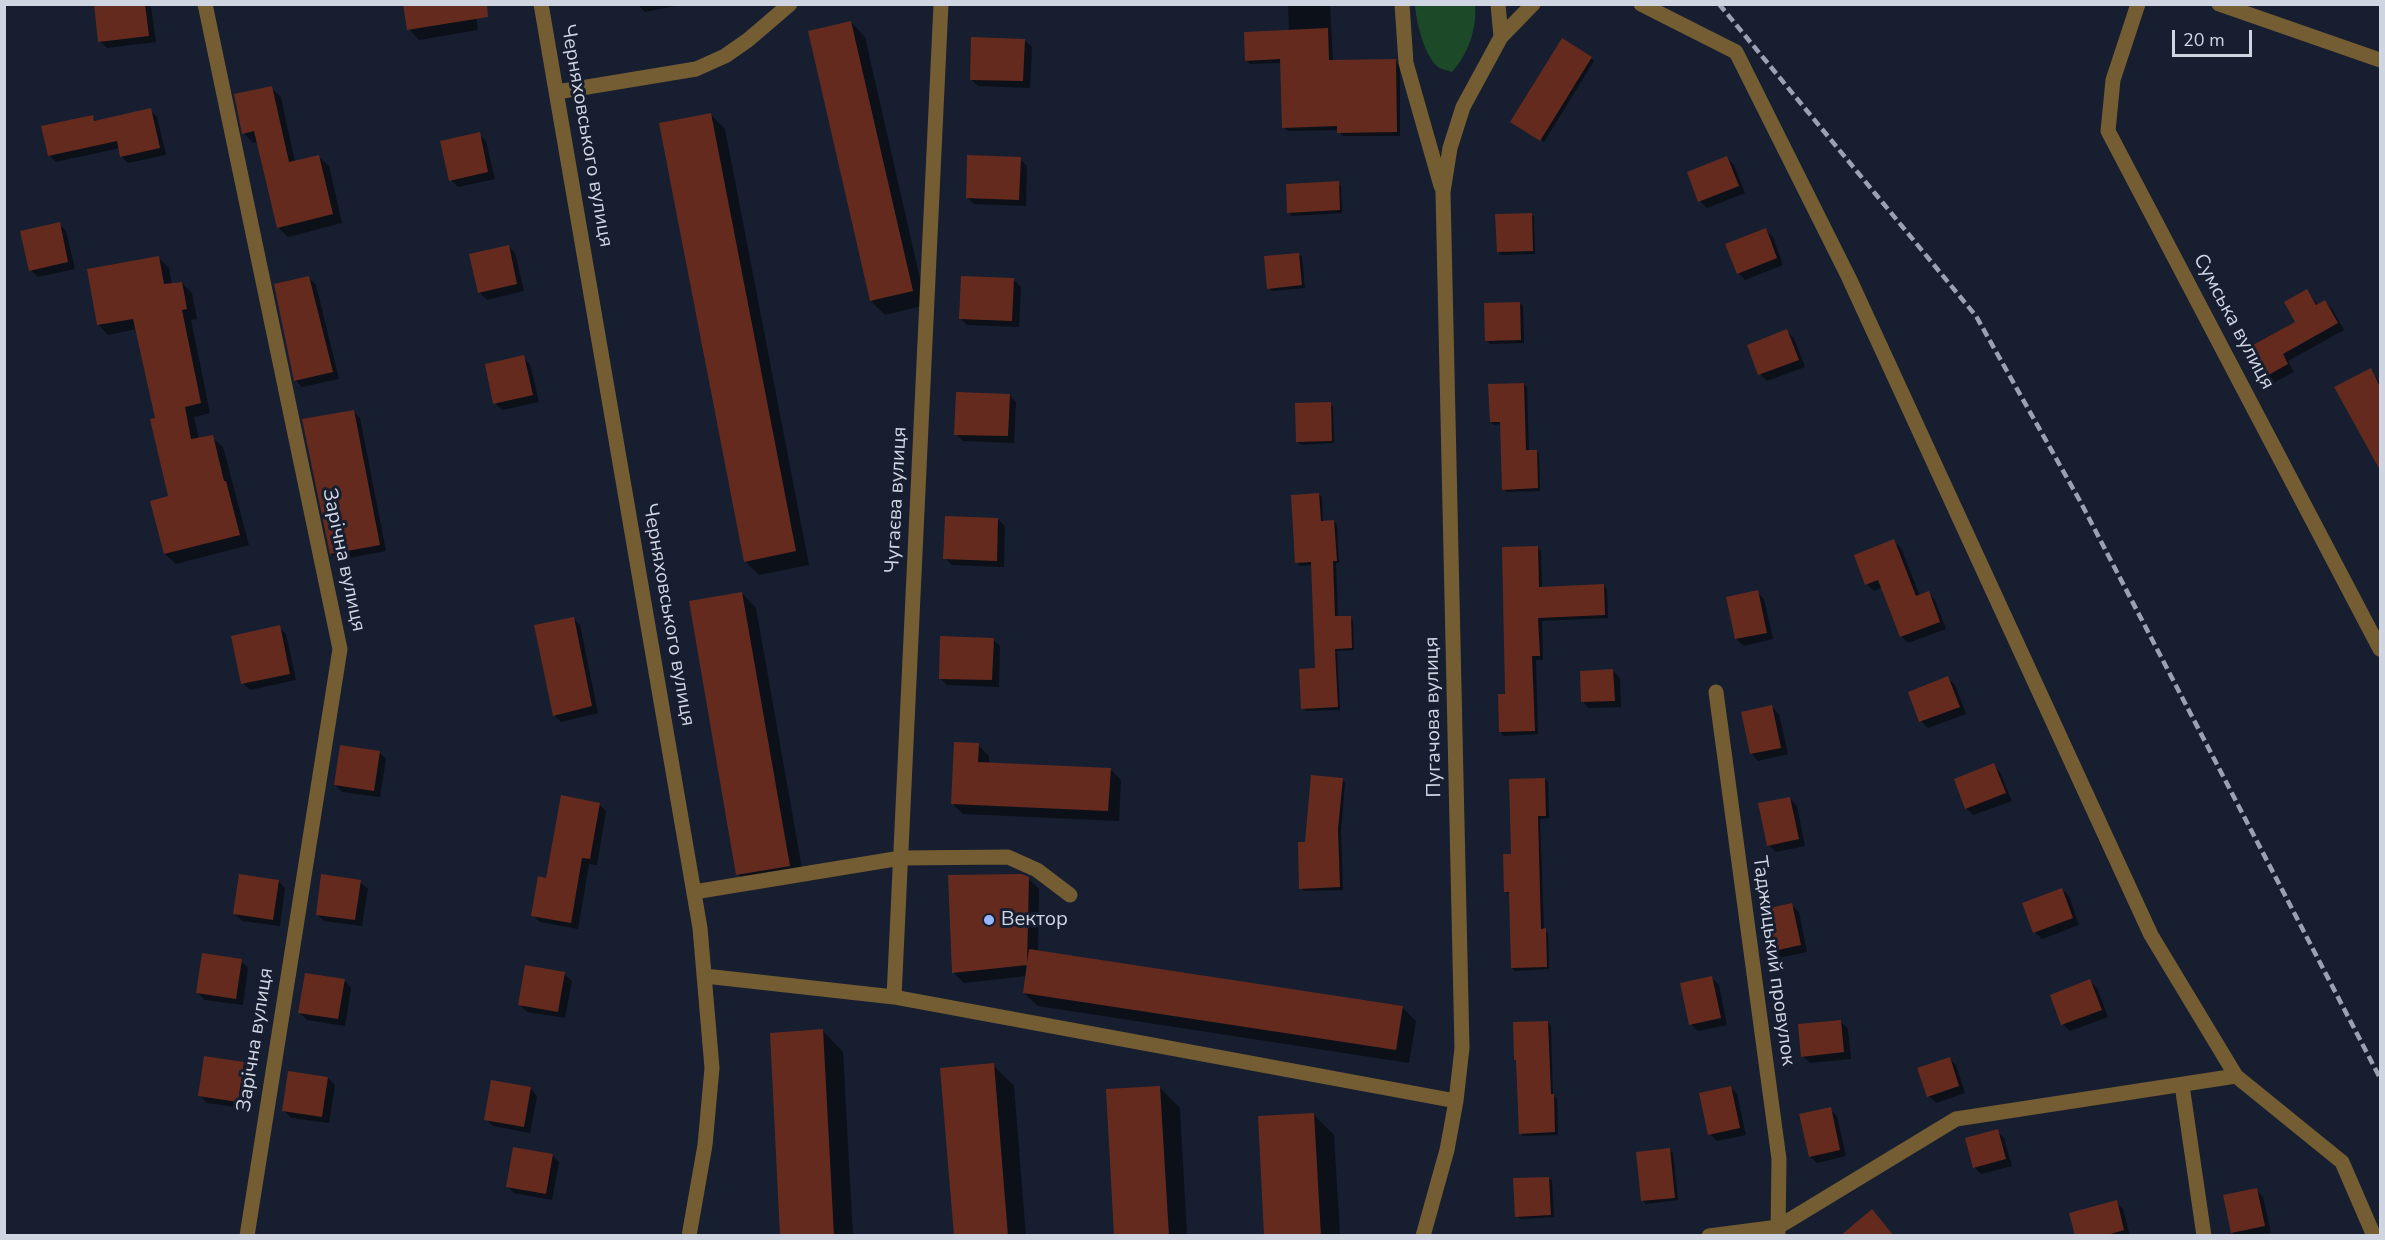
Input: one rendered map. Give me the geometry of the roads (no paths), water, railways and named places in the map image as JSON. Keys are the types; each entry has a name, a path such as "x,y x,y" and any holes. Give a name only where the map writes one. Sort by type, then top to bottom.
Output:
{"street":[{"name":"Зарічна вулиця","path":"205,4 340,649 247,1236"},
{"name":"Черняховського вулиця","path":"541,4 694,892 705,976 712,1068 705,1145 689,1236"},
{"path":"557,92 696,69 725,56 748,40 790,4"},
{"name":"Чугаєва вулиця","path":"894,996 941,4"},
{"name":"Пугачова вулиця","path":"1402,4 1406,63 1443,192"},
{"path":"1498,4 1502,37"},
{"name":"Пугачова вулиця","path":"1423,1236 1447,1150 1456,1101 1462,1036 1443,192 1450,148 1463,107 1502,37 1533,4"},
{"path":"1641,4 1736,52 1854,289 2151,935 2236,1076 2342,1162 2374,1236"},
{"name":"Сумська вулиця","path":"2138,4 2113,80 2109,131 2380,649"},
{"path":"2218,4 2380,60"},
{"name":"Таджицький провулок","path":"1716,692 1779,1159 1778,1231"},
{"path":"694,892 901,858 1008,857 1036,870 1070,895"},
{"path":"705,976 894,996 1456,1101"},
{"path":"1709,1236 1778,1231 1956,1119 2236,1076"},
{"path":"2182,1085 2204,1236"}],"railway":[{"path":"1719,4 1976,316 2080,501 2380,1078"}],"place":[{"name":"Вектор","path":"989,920"}]}
